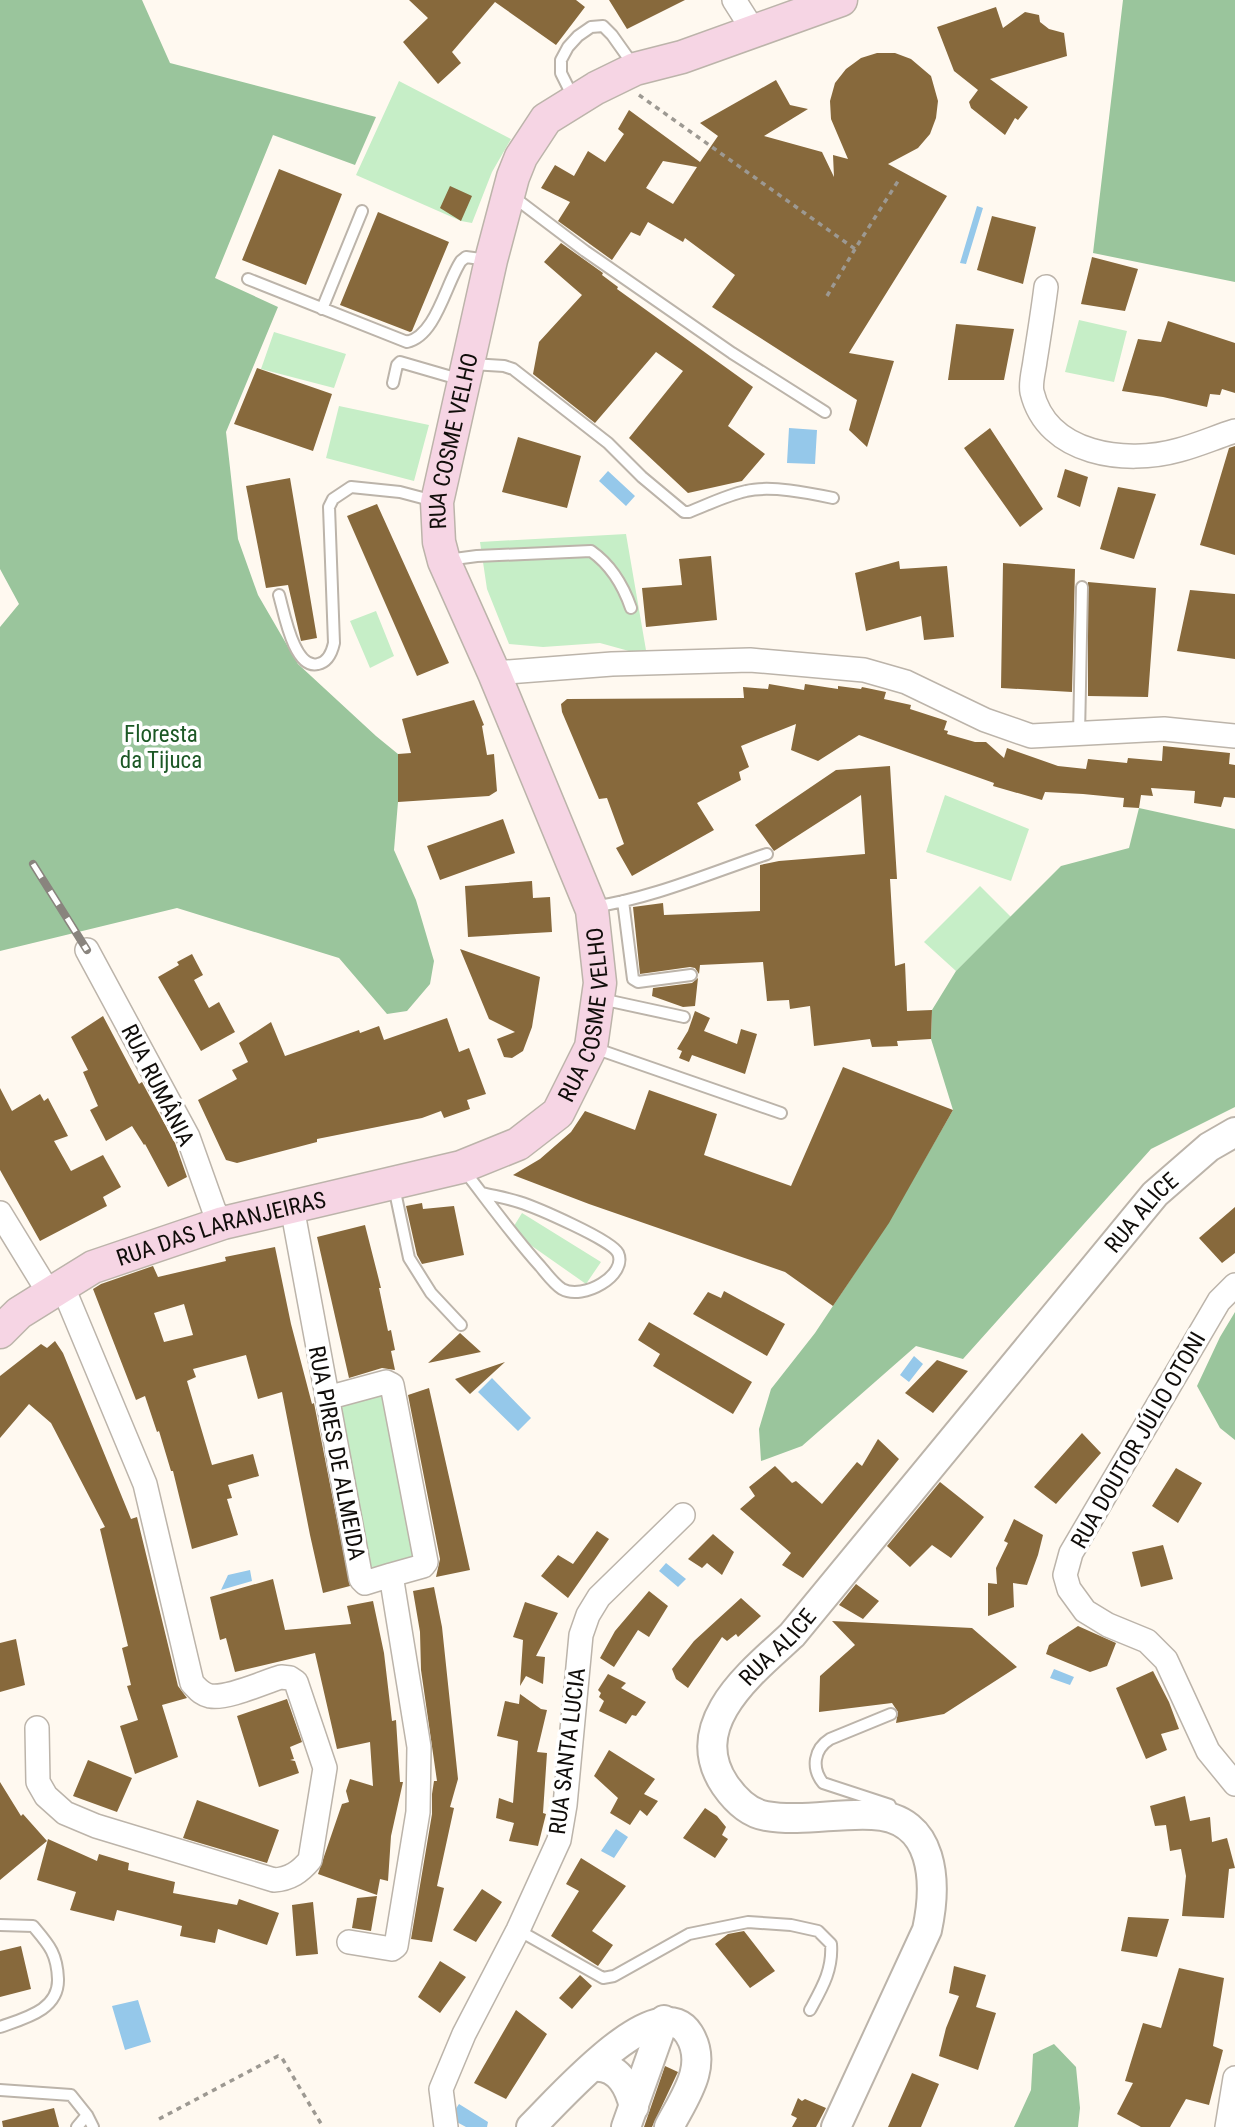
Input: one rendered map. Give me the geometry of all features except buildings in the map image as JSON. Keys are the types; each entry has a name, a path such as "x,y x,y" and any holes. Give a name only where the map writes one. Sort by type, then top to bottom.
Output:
{"main road":[{"name":"RUA COSME VELHO","path":"461,1167 518,1144 558,1113 592,1047 613,983 598,950 590,907 494,673 444,561 439,542 437,502 491,260 509,193 521,157 546,119 575,101 627,73 682,57 841,0"},
{"name":"RUA DAS LARANJEIRAS","path":"0,1332 19,1313 93,1266 223,1223 461,1167"}],"street":[{"path":"734,0 753,30"},
{"path":"1046,286 1031,390 1042,417 1063,439 1093,451 1144,457 1178,451 1235,431"},
{"path":"494,673 612,664 750,660 864,670 906,682 985,720 1031,736 1164,729 1235,736"},
{"name":"RUA RUMÂNIA","path":"87,950 188,1138 214,1210 223,1223"},
{"name":"RUA ALICE","path":"891,1812 808,1818 763,1816 735,1800 716,1772 711,1751 713,1731 726,1703 748,1676 792,1635 1155,1194 1209,1147 1235,1132"},
{"name":"RUA PIRES DE ALMEIDA","path":"292,1207 361,1579 365,1583 391,1575 419,1746 418,1812 396,1946 392,1949 349,1942"},
{"path":"0,1213 56,1289 145,1484 192,1683 200,1692 222,1696 281,1676 296,1682 325,1768 310,1860 301,1871 284,1879 274,1880 96,1826 65,1813 46,1796 38,1782 37,1728"},
{"name":"RUA DOUTOR JÚLIO OTONI","path":"1235,1285 1219,1301 1085,1529 1071,1553 1065,1575 1069,1589 1085,1611 1108,1625 1147,1642 1160,1652 1208,1751 1235,1784"},
{"path":"327,1398 386,1382 392,1385 426,1562 424,1566 391,1575"},
{"name":"RUA SANTA LUCIA","path":"446,2127 441,2089 464,2034 518,1930 559,1840 565,1805 581,1635 588,1615 599,1597 684,1515"},
{"path":"836,2127 927,1930 933,1904 932,1875 926,1848 891,1812"},
{"path":"630,2117 664,2020"},
{"path":"531,2127 615,2046 650,2024 664,2020 677,2022 685,2027 699,2055 696,2074 669,2127"},
{"path":"593,2067 601,2066 619,2074 631,2095 630,2117"},
{"path":"1227,2127 1235,2078"}],"lane":[{"path":"575,101 561,73 561,60 568,47 591,27 603,26 612,34 627,73"},
{"path":"509,193 585,251 732,353 825,412"},
{"path":"322,309 362,211"},
{"path":"248,279 407,342 414,341 429,326 461,261 466,257 491,260"},
{"path":"393,383 400,362 467,372 504,366 513,369 608,443 642,477 684,512 743,491 757,489 810,493 833,498"},
{"path":"279,595 298,653 308,664 322,663 332,653 334,643 329,549 329,507 333,499 351,487 400,492 437,502"},
{"path":"444,561 490,555 591,551 605,561 625,591 631,608"},
{"path":"1079,734 1082,587"},
{"path":"590,907 623,901 767,854"},
{"path":"613,983 623,901"},
{"path":"613,983 691,975"},
{"path":"613,983 684,1017"},
{"path":"592,1047 781,1113"},
{"path":"461,1167 523,1247 560,1288 576,1294 590,1290 607,1281 619,1263 619,1254 612,1245 596,1236 520,1202 482,1193"},
{"path":"393,1184 409,1258 431,1293 461,1325"},
{"path":"891,1714 821,1744 816,1766 823,1783 891,1812"},
{"path":"518,1930 603,1978 614,1976 689,1934 718,1926 748,1922 791,1925 818,1931 831,1944 832,1958 827,1978 810,2010"},
{"path":"0,1926 33,1926 51,1948 57,1961 58,1992 48,2005 35,2014 0,2027"},
{"path":"0,2090 71,2095 93,2127"},
{"path":"77,2127 87,2115"}],"path":[{"path":"627,73 855,249"},
{"path":"827,296 901,178"},
{"path":"159,2119 278,2056 282,2058 323,2127"}],"green space":[{"name":"Floresta da Tijuca","path":"0,0 142,0 170,63 376,117 355,165 273,135 215,278 278,307 226,432 238,539 258,595 298,664 398,754 394,850 416,900 434,961 430,984 407,1011 387,1014 339,958 177,908 0,951 0,627 19,604 0,569"},
{"path":"1123,0 1235,0 1235,282 1093,253"},
{"path":"399,81 511,139 492,172 472,223 461,221 356,175"},
{"path":"1079,320 1127,331 1114,382 1065,372"},
{"path":"274,332 346,354 334,388 261,369"},
{"path":"339,406 429,425 414,481 326,458"},
{"path":"626,534 647,656 600,643 543,647 509,644 487,589 480,542"},
{"path":"376,611 394,656 370,668 350,621"},
{"path":"945,795 1029,829 1011,881 926,852"},
{"path":"1139,808 1235,829 1235,1107 1151,1149 963,1359 916,1346 802,1446 761,1461 759,1429 771,1389 815,1333 888,1223 953,1110 931,1039 932,1010 956,971 1061,866 1129,848"},
{"path":"980,886 1011,917 956,971 924,942"},
{"path":"522,1213 601,1262 586,1284 529,1244 514,1226"},
{"path":"1235,1312 1235,1440 1220,1428 1197,1386"},
{"path":"390,1389 425,1571 366,1585 325,1404"},
{"path":"1054,2044 1076,2067 1080,2108 1078,2127 1014,2127 1031,2090 1033,2054"}],"water":[{"path":"977,206 983,208 966,264 960,263"},
{"path":"789,428 817,430 815,464 787,463"},
{"path":"608,471 635,496 626,506 599,481"},
{"path":"914,1356 923,1364 909,1382 900,1375"},
{"path":"492,1378 531,1418 518,1431 478,1392"},
{"path":"666,1563 686,1579 678,1587 659,1571"},
{"path":"250,1570 252,1581 221,1590 228,1575"},
{"path":"1054,1669 1074,1677 1070,1685 1050,1678"},
{"path":"616,1829 628,1837 614,1858 601,1851"},
{"path":"138,2000 151,2042 125,2050 112,2006"},
{"path":"459,2104 488,2122 487,2127 466,2127 453,2120 453,2113"}],"railway":[{"path":"33,864 87,950"}]}
